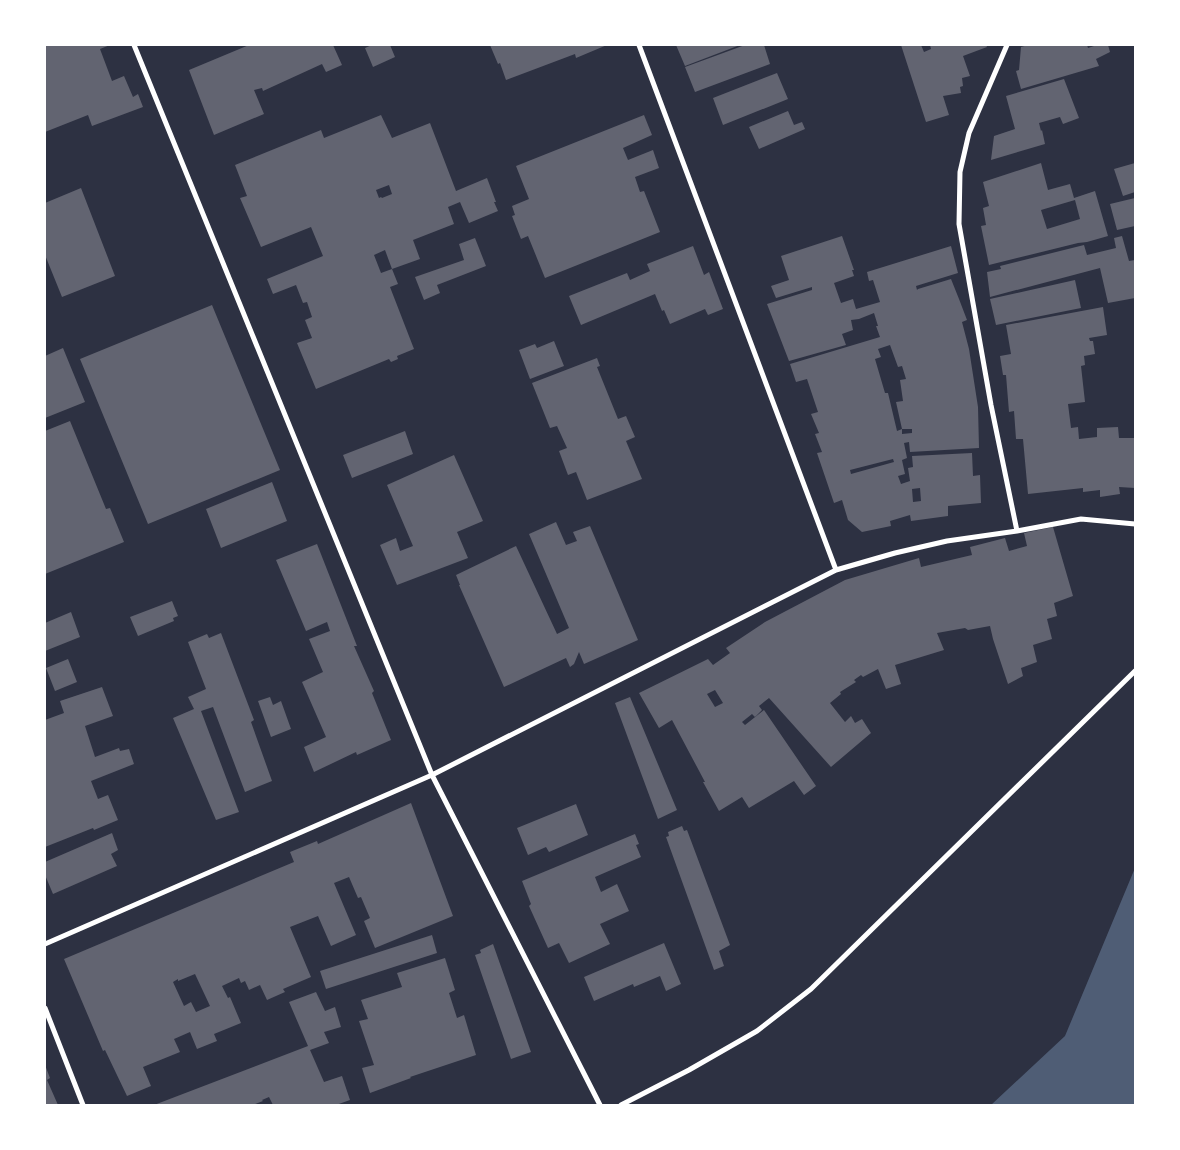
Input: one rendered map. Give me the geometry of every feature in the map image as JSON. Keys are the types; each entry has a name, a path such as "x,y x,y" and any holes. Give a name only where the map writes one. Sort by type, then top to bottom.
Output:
{"street":[{"path":"134,45 432,775 600,1105"},
{"path":"639,45 836,570"},
{"path":"1007,45 969,133 960,172 959,224 991,405 1017,531"},
{"path":"45,944 432,775 836,570 895,553 947,541 1081,519 1135,524"},
{"path":"622,1105 689,1070 757,1031 811,988 1135,672"},
{"path":"45,1008 83,1105"}],"water":[{"path":"1135,868 1135,1105 991,1105 1065,1036"}],"building":[{"path":"45,45 110,45 100,49 112,81 124,76 133,97 138,94 143,107 92,126 88,115 45,132"},
{"path":"249,45 333,45 342,65 326,72 322,64 263,91 262,88 254,90 264,114 214,135 189,70"},
{"path":"372,45 390,45 395,57 373,67 365,48"},
{"path":"490,45 607,45 576,58 575,54 506,80 500,63 498,64"},
{"path":"676,45 740,45 685,66"},
{"path":"745,45 764,45 770,64 695,92 685,67"},
{"path":"901,45 921,45 924,52 931,49 930,45 986,45 987,47 963,56 970,76 962,78 963,86 960,87 961,93 943,96 949,115 926,122"},
{"path":"1028,45 1087,45 1088,48 1097,45 1108,45 1110,52 1096,59 1099,66 1021,89 1016,71 1019,70 1021,47"},
{"path":"777,73 788,99 723,125 713,98"},
{"path":"1064,79 1079,118 1063,124 1060,117 1039,123 1045,144 991,160 994,136 1015,129 1006,96"},
{"path":"788,111 794,125 802,122 805,129 759,149 749,127"},
{"path":"381,115 392,138 430,123 456,191 487,178 498,211 469,223 460,202 448,207 454,224 413,240 420,259 392,269 398,284 390,287 414,349 397,356 398,359 391,362 389,359 316,389 297,343 312,338 305,320 312,317 307,302 303,303 296,285 273,294 267,279 323,256 311,227 261,247 240,198 247,196 235,165 321,130 324,138","holes":["389,185 392,194 379,198 376,190","385,250 392,269 381,273 374,255"]},
{"path":"644,115 652,135 623,148 628,160 653,150 659,168 635,177 640,192 644,191 660,232 545,278 528,236 521,239 512,216 515,215 512,206 529,199 516,166"},
{"path":"1041,163 1048,190 1070,184 1074,198 1095,191 1108,236 989,265 981,226 986,225 983,208 989,206 983,182","holes":["1075,200 1080,219 1047,229 1041,210"]},
{"path":"1135,163 1135,192 1123,196 1114,169"},
{"path":"81,188 115,276 62,297 45,255 45,203"},
{"path":"1135,198 1135,226 1117,230 1110,204"},
{"path":"842,236 854,270 852,270 854,276 834,283 841,303 853,299 856,309 880,302 873,280 869,281 867,272 951,246 958,273 916,286 917,290 951,279 959,299 967,320 962,322 969,349 978,407 979,448 910,452 909,442 904,443 907,458 902,460 905,474 898,476 901,484 910,481 908,468 913,467 912,456 972,453 973,476 980,475 981,503 948,506 948,516 911,521 910,515 890,521 891,526 862,532 848,520 842,500 834,503 817,453 822,452 815,434 819,433 811,414 818,412 807,379 796,382 790,364 880,337 876,326 878,326 874,313 851,320 853,330 842,334 846,345 789,361 767,304 812,290 812,287 776,298 771,286 789,280 781,256","holes":["890,345 898,367 902,366 906,379 900,380 903,401 896,402 902,429 897,431 888,393 885,393 875,359 881,357 878,349","902,429 912,429 912,433 902,434","893,459 894,462 851,474 850,470","920,488 921,501 913,502 912,489"]},
{"path":"1122,236 1129,261 1135,260 1135,298 1108,303 1100,268 990,297 987,272 1001,269 1000,266 1084,245 1087,255 1116,248 1114,238"},
{"path":"475,238 486,266 437,285 440,293 424,300 415,277 464,260 459,244"},
{"path":"693,246 704,275 709,272 723,309 708,315 705,309 670,324 655,294 581,325 569,296 627,273 630,280 650,271 647,264"},
{"path":"1075,280 1081,308 996,325 990,299"},
{"path":"212,305 280,470 148,524 80,359"},
{"path":"1103,307 1107,335 1089,338 1090,341 1093,341 1095,354 1084,356 1085,365 1081,366 1085,402 1068,404 1071,428 1078,427 1079,439 1097,437 1097,428 1118,427 1119,438 1135,438 1135,488 1119,487 1120,494 1100,497 1100,490 1083,492 1083,488 1028,494 1023,439 1016,439 1014,411 1009,412 1006,375 1003,375 1000,356 1011,354 1006,325"},
{"path":"554,341 564,366 530,379 519,350 535,344 537,348"},
{"path":"63,348 85,402 45,418 45,356"},
{"path":"597,358 600,366 597,367 618,419 626,416 635,437 626,441 642,479 587,500 576,472 568,475 559,451 567,448 557,426 550,428 532,383"},
{"path":"70,421 106,509 110,508 124,542 45,574 45,431"},
{"path":"405,431 413,454 352,478 343,455"},
{"path":"454,455 483,521 457,532 468,558 397,585 380,545 396,538 400,551 413,546 387,485"},
{"path":"272,482 287,521 221,548 206,509"},
{"path":"556,522 566,545 577,541 573,532 590,526 638,640 584,664 579,652 574,664 570,667 566,658 504,687 456,575 516,546 557,634 569,628 529,534"},
{"path":"1053,527 1073,596 1054,603 1057,616 1047,619 1052,639 1033,645 1037,662 1021,668 1023,676 1008,684 990,626 937,633 944,650 895,665 901,684 886,689 878,669 863,677 861,675 854,680 856,682 840,692 841,694 830,703 845,722 851,716 855,723 862,719 871,733 831,767 769,698 759,706 762,710 755,717 752,714 742,722 745,725 764,710 816,786 804,795 794,781 749,808 742,797 719,811 672,720 659,728 639,693 708,659 713,665 730,653 726,648 765,622 845,580 919,558 921,567 972,555 970,547 1005,538 1009,551 1027,546 1024,533","holes":["715,690 723,703 715,707 707,694"]},
{"path":"317,544 391,740 357,755 356,752 314,772 304,747 326,737 302,682 323,672 309,639 330,631 327,622 306,631 276,560"},
{"path":"172,601 178,616 173,618 174,621 138,636 130,617"},
{"path":"71,612 80,637 45,651 45,623"},
{"path":"221,633 254,720 251,722 272,781 245,792 213,707 201,711 239,812 216,820 173,718 194,709 188,697 206,689 188,642 207,634 209,638"},
{"path":"68,659 77,682 55,691 46,668"},
{"path":"102,687 113,716 85,726 95,757 119,748 120,751 129,749 134,764 91,781 98,799 108,795 118,820 45,847 45,720 64,713 60,701"},
{"path":"270,697 273,705 281,701 291,729 271,737 258,701"},
{"path":"630,697 677,810 658,819 615,703"},
{"path":"411,803 453,916 375,948 364,921 370,918 361,897 358,898 349,877 334,883 356,935 331,946 318,916 290,927 311,977 283,989 285,992 267,1000 260,985 249,990 245,981 241,983 239,978 222,986 228,998 230,997 241,1023 214,1034 217,1041 197,1049 190,1032 174,1039 180,1052 143,1067 151,1086 127,1096 105,1050 103,1051 64,959 294,862 290,852 317,841 318,844","holes":["195,974 210,1006 196,1012 191,1002 184,1006 173,982"]},
{"path":"576,804 588,835 549,852 546,847 528,855 517,828"},
{"path":"682,826 684,831 687,830 730,945 719,951 724,966 714,970 666,837 669,836 668,832"},
{"path":"112,833 118,850 111,854 117,866 53,894 45,875 45,862"},
{"path":"635,834 639,844 636,845 641,857 595,877 601,892 617,884 629,911 600,924 610,944 569,963 559,943 548,948 529,906 531,904 522,881"},
{"path":"432,935 437,953 326,989 320,971"},
{"path":"664,943 681,984 666,991 660,976 634,987 633,984 594,1001 584,977"},
{"path":"493,944 531,1052 511,1059 475,955 481,953 480,950"},
{"path":"445,958 455,990 449,993 457,1018 464,1015 476,1055 410,1077 370,1093 362,1068 374,1065 359,1021 368,1019 361,1000 402,987 397,973"},
{"path":"316,992 325,1011 335,1007 341,1027 324,1032 329,1043 310,1050 324,1082 342,1076 350,1100 336,1105 273,1105 269,1097 253,1105 154,1105 308,1046 289,1002"},
{"path":"45,1065 50,1078 47,1080 58,1105 45,1105"}]}
